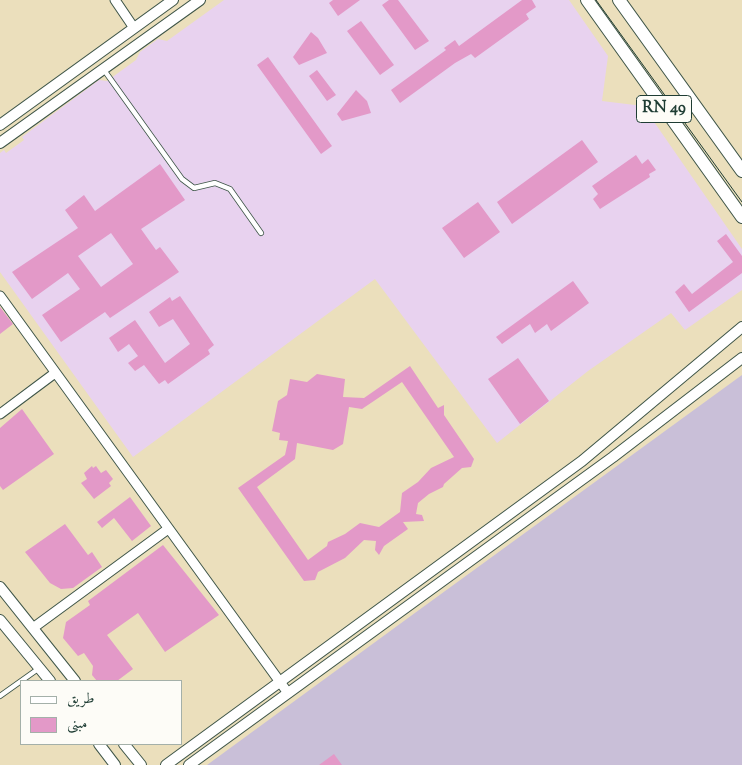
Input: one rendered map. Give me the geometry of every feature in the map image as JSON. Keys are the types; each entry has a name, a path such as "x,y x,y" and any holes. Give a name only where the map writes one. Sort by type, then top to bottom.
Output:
{"main road":[{"name":"RN 49","path":"588,0 742,217"},
{"name":"RN 49","path":"618,0 740,165"}],"street":[{"path":"115,0 134,28"},
{"path":"0,143 200,0"},
{"path":"0,125 172,1 179,15"},
{"path":"40,96 48,108"},
{"path":"0,296 288,693"},
{"path":"166,765 548,486 641,413 742,327"},
{"path":"190,765 556,498 742,358"},
{"path":"0,414 55,373"},
{"path":"548,486 556,498"},
{"path":"33,628 168,529"},
{"path":"472,542 480,554"},
{"path":"0,587 74,680"},
{"path":"0,620 49,680"},
{"path":"100,745 115,765"},
{"path":"125,745 138,762 147,765"}],"lane":[{"path":"103,69 182,179 194,188 215,184 230,189 261,233"},
{"path":"23,680 40,668"},
{"path":"0,696 20,682"}],"shaded area":[{"path":"224,0 569,0 608,56 602,101 643,106 742,249 742,290 685,330 671,313 588,371 497,443 375,279 133,457 0,272 0,153 4,150 6,153 24,140 22,137 99,80 107,81 136,60 140,52 158,39 167,41"},
{"path":"742,375 742,765 207,765 419,610"}],"building":[{"path":"333,0 360,0 338,16 329,3"},
{"path":"389,0 398,0 429,41 415,50 382,5"},
{"path":"522,0 532,0 536,7 526,14 529,19 475,58 471,54 455,63 400,103 391,90 446,50 444,48 455,40 459,46"},
{"path":"361,21 394,65 380,75 347,31"},
{"path":"311,32 318,38 327,53 299,65 293,57"},
{"path":"268,57 332,146 321,154 257,65"},
{"path":"317,70 336,95 327,101 309,76"},
{"path":"356,90 367,101 371,113 342,121 337,114"},
{"path":"582,140 598,162 512,224 497,202"},
{"path":"636,155 642,164 648,159 656,170 649,174 650,177 600,209 593,199 598,194 592,186"},
{"path":"160,164 185,200 141,229 156,250 160,247 179,272 110,318 105,312 61,342 42,315 80,289 68,273 32,299 12,272 78,228 65,210 84,195 95,211","holes":["111,233 133,264 101,287 78,256"]},
{"path":"478,202 500,232 464,258 442,228"},
{"path":"726,234 742,256 742,273 689,312 675,292 684,284 692,294 733,262 717,241"},
{"path":"573,281 589,303 551,331 547,324 535,333 530,324 502,344 496,337"},
{"path":"180,296 214,345 208,350 210,354 168,384 165,380 159,384 144,365 135,371 128,363 138,356 129,344 118,352 109,338 135,320 165,363 190,344 173,319 159,327 149,312 170,297 172,301"},
{"path":"0,307 13,324 0,334"},
{"path":"518,358 549,401 520,424 488,379"},
{"path":"410,366 438,408 444,405 444,415 474,459 471,467 462,468 443,487 429,494 418,503 416,514 422,515 424,521 403,522 408,529 384,546 379,555 375,550 376,541 364,540 345,558 318,572 315,580 304,581 238,488 285,455 288,441 279,440 280,433 272,431 278,401 287,395 290,379 307,382 317,374 345,379 343,397 364,398","holes":["402,382 454,457 431,468 418,482 402,493 400,512 379,527 360,523 345,534 328,542 327,546 308,560 257,487 295,459 297,443 333,450 343,444 349,407 362,409"]},
{"path":"22,409 54,454 3,490 0,486 0,428"},
{"path":"92,466 93,468 96,466 101,473 106,470 113,479 109,483 111,486 94,499 81,483 87,479 84,473"},
{"path":"130,497 151,526 132,541 114,518 102,528 97,522"},
{"path":"65,524 88,555 92,552 102,567 73,588 61,589 50,583 25,552"},
{"path":"163,545 219,615 165,652 138,613 107,635 133,669 118,680 96,680 92,675 93,666 84,653 78,656 63,638 66,622 90,605 88,601"},
{"path":"334,754 342,765 319,765"}],"tram line":[{"path":"596,0 742,202"}]}
